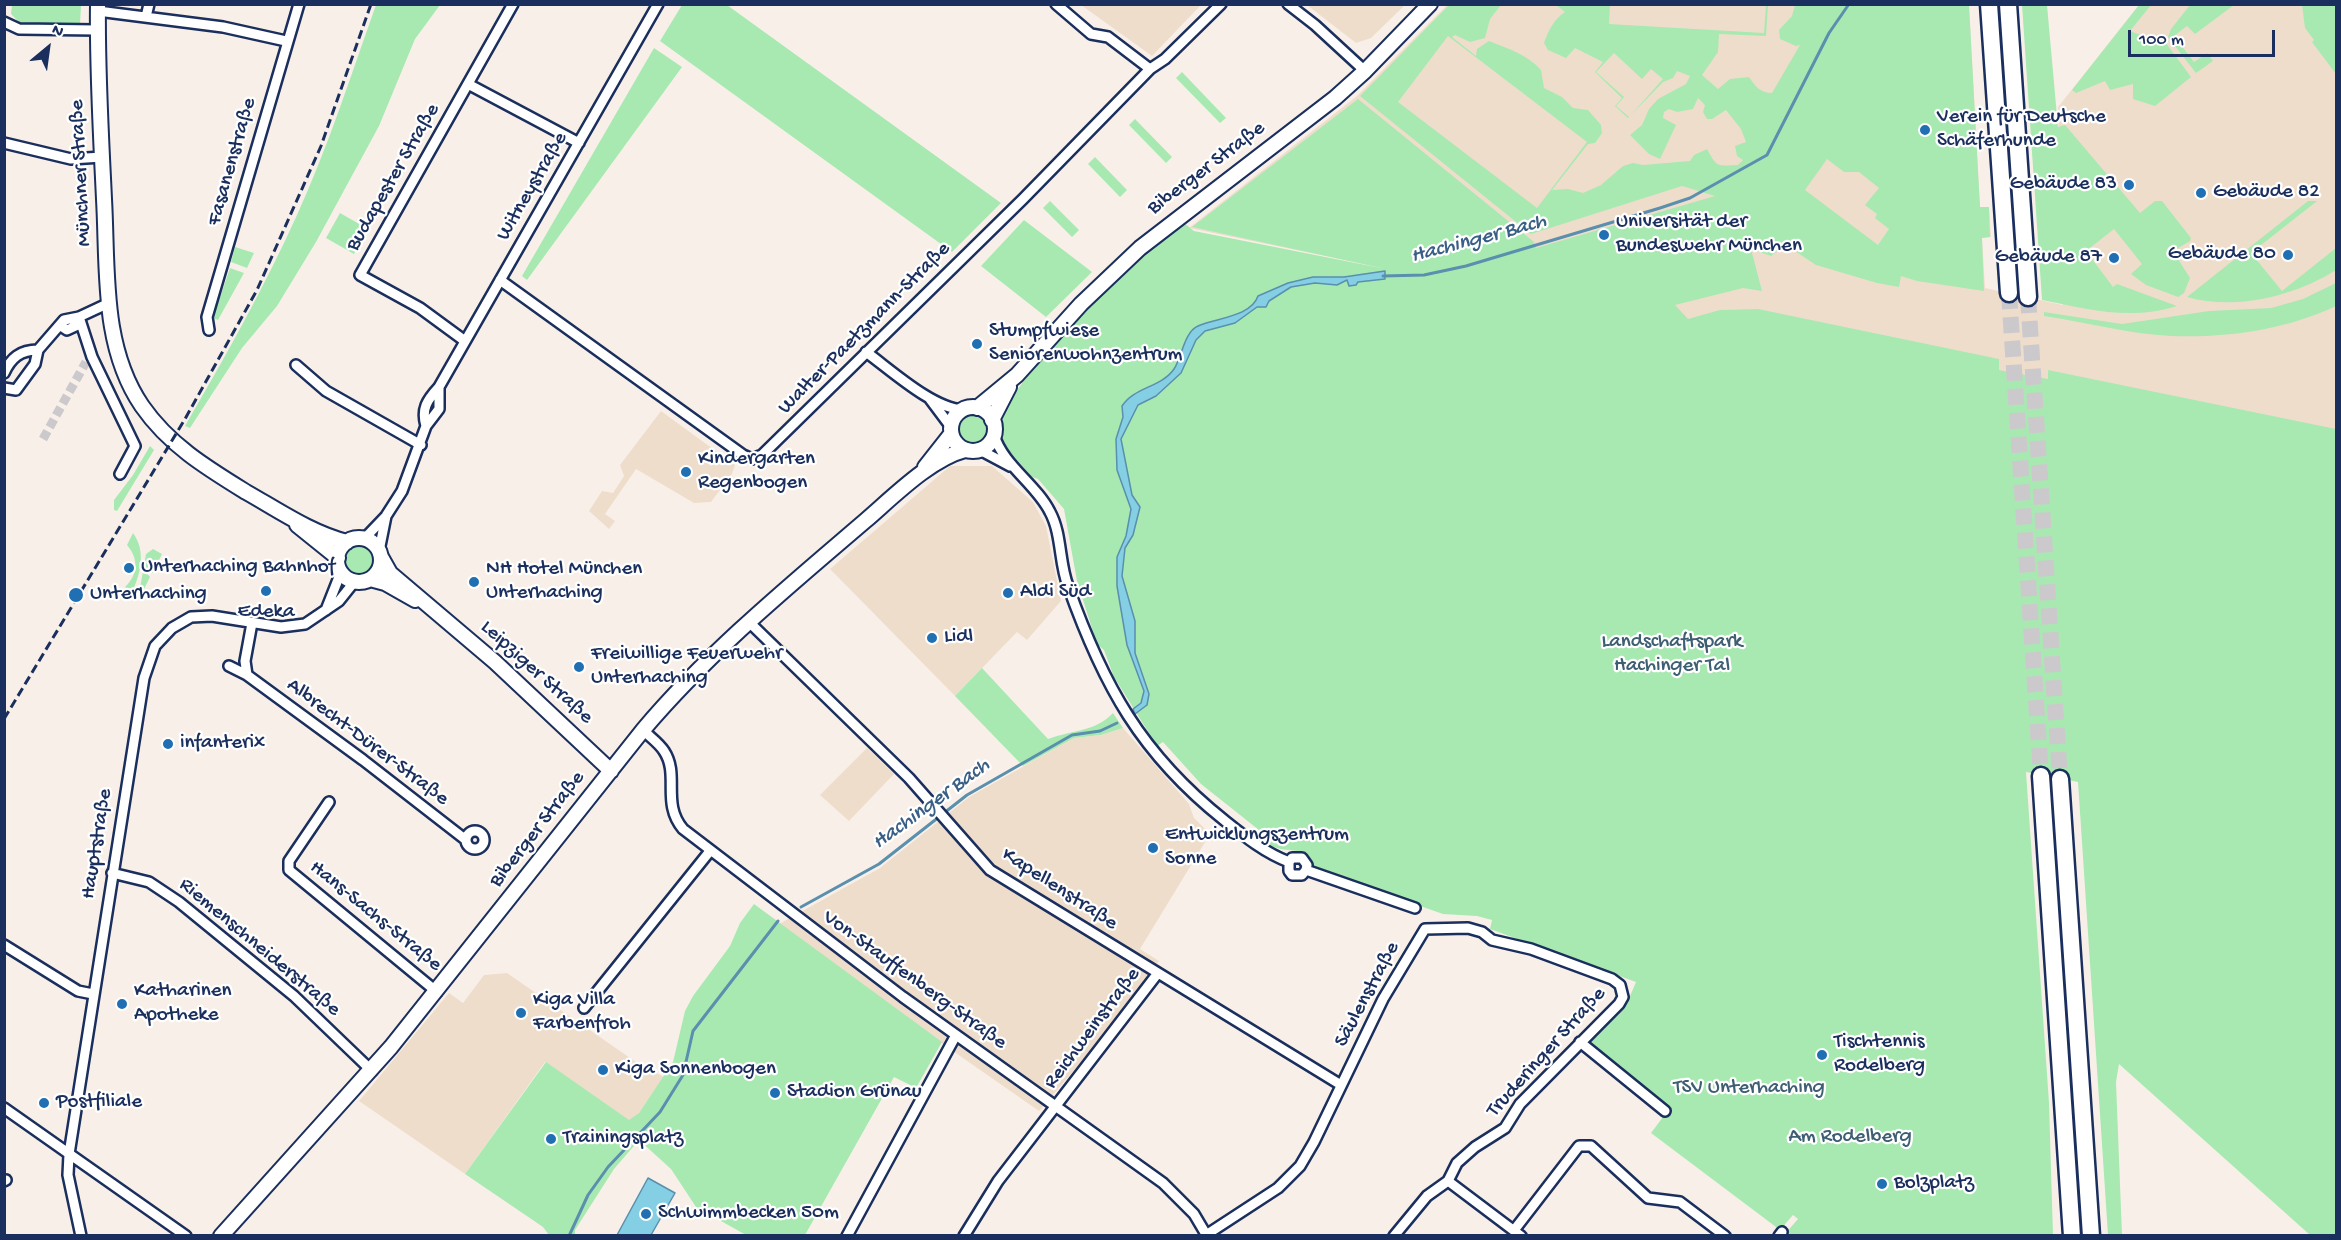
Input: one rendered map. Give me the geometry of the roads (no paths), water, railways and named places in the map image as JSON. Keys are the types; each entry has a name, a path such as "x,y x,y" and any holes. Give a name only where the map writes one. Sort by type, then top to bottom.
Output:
{"highway":[{"path":"1989,4 2009,292"},
{"path":"2008,4 2028,297"},
{"path":"2041,776 2072,1236"},
{"path":"2060,779 2091,1236"}],"main road":[{"name":"Biberger Straße","path":"977,408 1017,375 1081,304 1140,248 1335,98 1431,4"},
{"name":"Münchner Straße","path":"98,8 109,303 115,346 123,369 141,404 154,423 193,459 292,519 347,542"},
{"name":"Biberger Straße","path":"992,420 1017,375"},
{"path":"977,408 992,420 994,435 986,447 980,450 965,450 959,446 951,431 957,414 963,410 977,408"},
{"name":"Biberger Straße","path":"915,479 947,442 951,431"},
{"name":"Biberger Straße","path":"221,1236 372,1071 643,730 687,681 748,621 915,479 956,452 965,450"},
{"name":"Münchner Straße","path":"292,519 338,558"},
{"path":"364,539 380,554 379,570 370,579 355,581 341,572 338,558 347,542 364,539"},
{"name":"Leipziger Straße","path":"380,554 390,573 489,657 611,771"},
{"name":"Leipziger Straße","path":"370,579 385,583 430,607"}],"street":[{"path":"146,16 149,4"},
{"name":"Fasanenstraße","path":"209,330 207,317 286,41 299,4"},
{"name":"Budapester Straße","path":"465,341 420,308 360,275 513,4"},
{"name":"Witneystraße","path":"364,539 386,516 402,491 421,445 426,426 424,408 439,387 658,4"},
{"path":"1056,4 1091,34 1108,37 1150,69"},
{"name":"Walter-Paetzmann-Straße","path":"500,280 722,440 752,459 767,451 1023,200 1150,69 1165,59 1221,4"},
{"path":"1288,4 1315,24 1365,71"},
{"path":"98,8 223,27 286,41"},
{"path":"4,22 20,29 98,30"},
{"path":"468,84 579,143"},
{"path":"4,142 71,159 102,157"},
{"path":"79,321 109,303"},
{"path":"4,388 10,391 16,390 24,382 35,364 38,350 69,317 79,321"},
{"path":"79,321 89,360 135,446 120,474"},
{"path":"4,373 16,355 27,350 38,350"},
{"path":"866,352 927,395 954,410 963,410"},
{"path":"296,364 326,391 421,445"},
{"name":"Witneystraße","path":"426,426 439,408 439,387"},
{"path":"927,395 951,431"},
{"path":"994,435 996,443 1051,513 1066,583 1088,640 1131,723 1187,789 1274,856 1289,862 1292,858 1302,858 1307,865 1306,870 1415,908"},
{"path":"980,450 1018,471"},
{"name":"Witneystraße","path":"380,554 386,516"},
{"path":"326,610 341,572"},
{"name":"Hauptstraße","path":"81,1236 68,1175 69,1154 144,678 155,646 172,628 191,618 212,616 281,627 312,621 339,601 355,581"},
{"name":"Kapellenstraße","path":"748,621 901,770 990,870 1341,1085"},
{"name":"Albrecht-Dürer-Straße","path":"247,675 245,661 252,623"},
{"name":"Albrecht-Dürer-Straße","path":"245,661 229,666 247,675 363,760 466,840"},
{"name":"Von-Stauffenberg-Straße","path":"643,730 658,744 667,758 670,772 670,798 675,820 710,851 956,1035 1163,1183 1186,1205 1207,1235"},
{"name":"Hans-Sachs-Straße","path":"329,802 289,861 289,870 437,992"},
{"path":"584,1008 710,851"},
{"name":"Riemenschneiderstraße","path":"112,873 149,882 166,892 259,966 372,1071"},
{"name":"Säulenstraße","path":"1207,1235 1289,1179 1314,1142 1400,969 1420,935 1431,927 1468,928 1482,932 1492,940 1531,950 1612,979 1620,985 1623,992"},
{"path":"4,945 78,991 93,994"},
{"name":"Reichweinstraße","path":"964,1236 998,1181 1158,973"},
{"name":"Truderinger Straße","path":"1394,1236 1427,1196 1448,1181 1458,1163 1475,1147 1505,1128 1515,1110 1580,1041 1620,1004 1623,992"},
{"path":"847,1236 956,1035"},
{"path":"1580,1041 1665,1111"},
{"path":"4,1108 186,1236"},
{"path":"1448,1181 1518,1232 1580,1146 1591,1146 1648,1198 1680,1202 1725,1236"}],"water":[{"path":"1385,271 1385,279 1358,282 1356,285 1349,286 1347,280 1337,285 1315,283 1291,287 1269,301 1266,307 1257,307 1235,323 1205,331 1196,340 1181,373 1156,396 1138,405 1121,439 1132,495 1140,507 1133,535 1125,548 1122,576 1135,621 1135,653 1149,694 1147,705 1135,714 1133,709 1141,703 1144,691 1127,645 1117,586 1117,557 1126,536 1131,509 1117,470 1116,439 1123,417 1122,406 1134,395 1169,375 1177,364 1189,334 1198,326 1240,313 1254,303 1258,296 1288,283 1313,277 1344,277"},
{"name":"Schwimmbecken 50m","path":"648,1178 675,1193 651,1235 617,1235"}],"waterway":[{"name":"Hachinger Bach","path":"1383,276 1424,275 1466,266 1660,208 1690,198 1767,155 1829,33 1849,4"},
{"name":"Hachinger Bach","path":"801,907 879,864 967,795 1072,735 1100,731 1117,723"},
{"name":"Hachinger Bach","path":"569,1236 588,1195 608,1167 660,1112 683,1075 693,1031 778,921"}],"tunnel":[{"path":"2009,293 2041,776"},
{"path":"2028,297 2060,779"},
{"path":"43,439 86,362"}],"railway":[{"path":"4,719 185,419 257,290 321,146 371,4"}],"place":[{"name":"Verein für Deutsche Schäferhunde","path":"1925,130"},
{"name":"Gebäude 83","path":"2129,185"},
{"name":"Gebäude 82","path":"2201,193"},
{"name":"Universität der Bundeswehr München","path":"1604,235"},
{"name":"Gebäude 80","path":"2288,255"},
{"name":"Gebäude 87","path":"2114,258"},
{"name":"Stumpfwiese Seniorenwohnzentrum","path":"977,344"},
{"name":"Kindergarten Regenbogen","path":"686,472"},
{"name":"Unterhaching Bahnhof","path":"129,568"},
{"name":"NH Hotel München Unterhaching","path":"474,582"},
{"name":"Edeka","path":"266,591"},
{"name":"Aldi Süd","path":"1008,593"},
{"name":"Unterhaching","path":"76,595"},
{"name":"Lidl","path":"932,638"},
{"name":"Freiwillige Feuerwehr Unterhaching","path":"579,667"},
{"name":"infanterix","path":"168,744"},
{"name":"Entwicklungszentrum Sonne","path":"1153,848"},
{"name":"Katharinen Apotheke","path":"122,1004"},
{"name":"Kiga Villa Farbenfroh","path":"521,1013"},
{"name":"Tischtennis Rodelberg","path":"1822,1055"},
{"name":"Kiga Sonnenbogen","path":"603,1070"},
{"name":"Stadion Grünau","path":"775,1093"},
{"name":"Postfiliale","path":"44,1103"},
{"name":"Trainingsplatz","path":"551,1139"},
{"name":"Bolzplatz","path":"1882,1184"},
{"name":"Schwimmbecken 50m","path":"646,1214"}],"park label":[{"name":"Landschaftspark Hachinger Tal","path":"1672,655"},
{"name":"TSV Unterhaching","path":"1749,1089"},
{"name":"Am Rodelberg","path":"1850,1138"}]}
